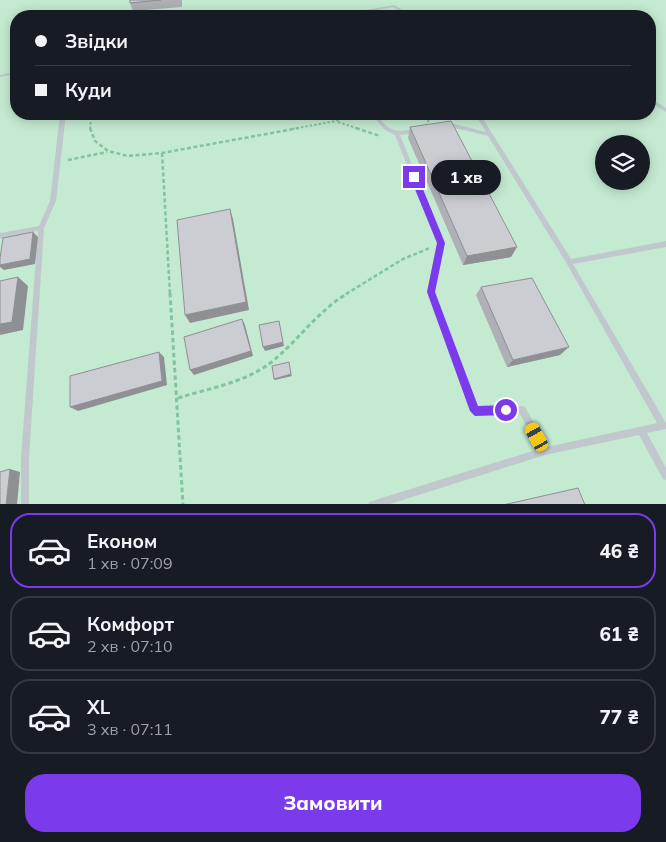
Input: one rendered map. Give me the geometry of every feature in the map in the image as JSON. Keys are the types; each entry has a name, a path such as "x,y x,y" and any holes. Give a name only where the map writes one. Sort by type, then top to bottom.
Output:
{"lane":[{"path":"371,10 394,6 401,10"},
{"path":"25,504 25,458 41,228 52,202 62,120"},
{"path":"378,120 387,131 397,135 423,129"},
{"path":"372,504 545,451 663,426 569,262 481,120"},
{"path":"439,126 447,124 490,135"},
{"path":"397,135 441,243 431,292 475,411 522,410 545,451"},
{"path":"0,236 41,228"},
{"path":"569,262 666,244"},
{"path":"641,430 666,476"}],"path":[{"path":"91,120 90,129 95,142 108,151 128,156 162,153 336,121 400,143"},
{"path":"423,129 429,120"},
{"path":"57,162 108,151"},
{"path":"162,153 183,504"},
{"path":"178,398 243,378 274,361 334,301 403,259 441,243"}],"green space":[{"path":"0,0 666,0 666,504 0,504"}],"building":[{"path":"130,0 161,0 130,3"},
{"path":"451,121 517,247 467,256 410,127"},
{"path":"230,209 246,302 185,315 177,220"},
{"path":"33,232 30,259 0,265 3,238"},
{"path":"18,277 12,322 0,324 0,281"},
{"path":"532,278 569,347 513,360 481,287"},
{"path":"242,319 251,351 190,370 184,337"},
{"path":"279,321 283,342 263,347 259,325"},
{"path":"159,352 162,381 70,407 70,376"},
{"path":"289,362 291,374 274,379 272,366"},
{"path":"10,469 6,504 0,504 0,472"},
{"path":"578,488 585,504 507,504"}],"route":[{"path":"414,177 441,243 431,292 475,411 506,410"}]}
